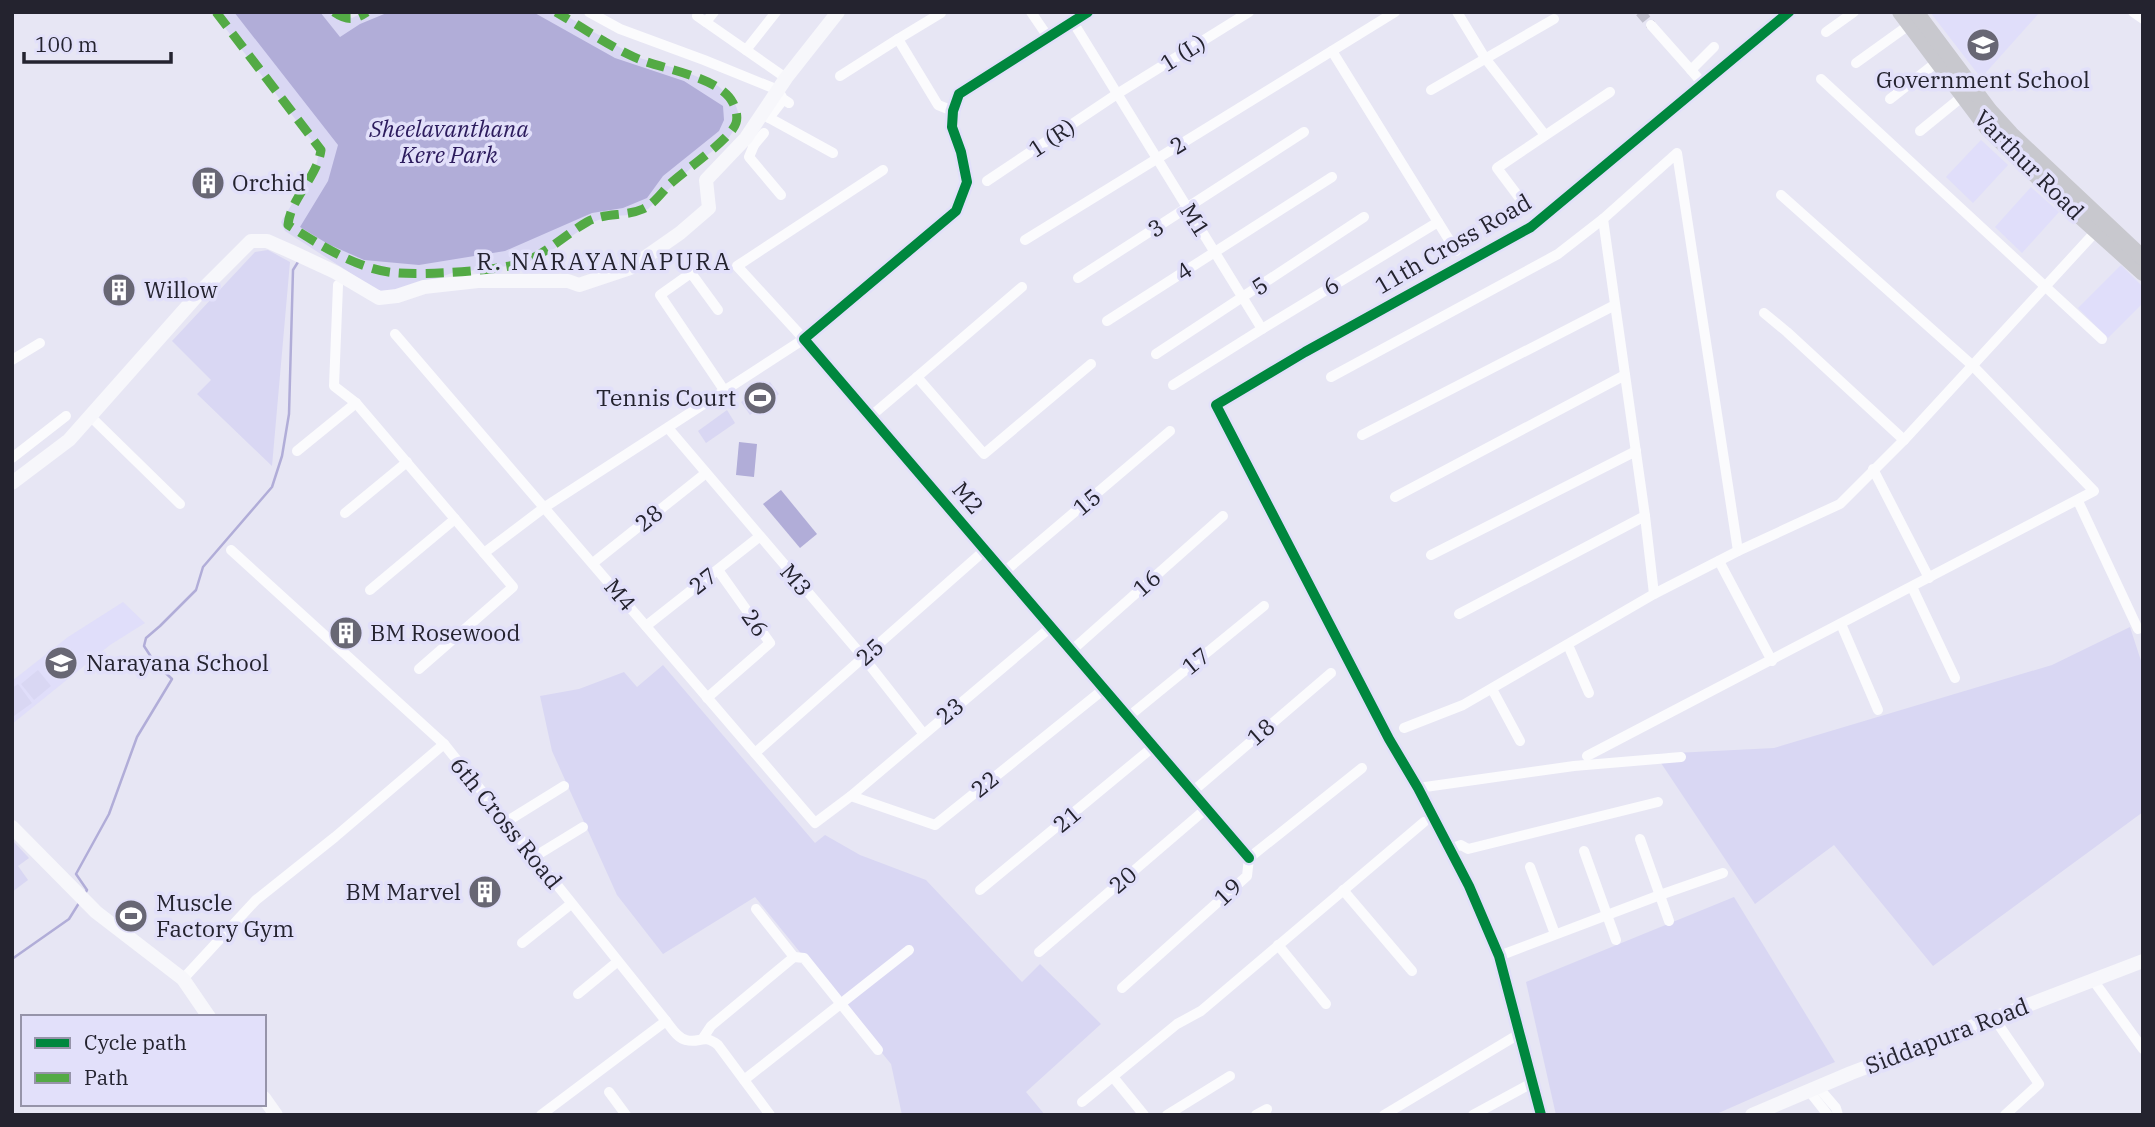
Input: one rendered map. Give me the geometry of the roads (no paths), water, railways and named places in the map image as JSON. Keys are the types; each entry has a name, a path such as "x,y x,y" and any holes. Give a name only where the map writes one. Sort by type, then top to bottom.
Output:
{"main road":[{"name":"Varthur Road","path":"1908,16 1937,62 1987,128 2100,227 2143,258"},
{"name":"Varthur Road","path":"1908,16 2011,134 2143,273"}],"street":[{"path":"589,12 620,29 784,93"},
{"path":"714,12 702,19 746,50 784,93"},
{"path":"746,50 776,12"},
{"path":"12,483 69,440 202,290 251,241 267,241 292,252 335,272 379,298 397,296 424,287 478,281 568,281 579,285 630,268 700,218 709,208 706,180 750,142 838,12"},
{"path":"1031,12 1048,37"},
{"path":"484,554 545,508 804,339 956,211 967,182 961,152 952,127 953,111 959,94 1088,12"},
{"name":"1 (L)","path":"1117,94 1249,12"},
{"name":"2","path":"1025,240 1395,12"},
{"path":"1457,12 1485,58 1545,135"},
{"name":"11th Cross Road","path":"1418,788 1389,739 1216,405 1305,352 1531,227 1789,12"},
{"path":"1826,32 1854,12"},
{"path":"2133,12 2143,19"},
{"path":"840,76 941,13"},
{"path":"1856,63 1908,16"},
{"path":"1431,90 1554,19"},
{"name":"M1","path":"1073,22 1262,330"},
{"path":"1651,25 1703,84"},
{"path":"898,39 938,105 953,111"},
{"path":"1691,70 1714,47"},
{"path":"1332,51 1456,251"},
{"path":"1890,99 1937,62"},
{"path":"1821,79 2102,339"},
{"path":"1527,208 1497,168 1610,92"},
{"name":"1 (R)","path":"986,181 1117,94"},
{"path":"1920,131 1963,96"},
{"path":"763,125 833,153"},
{"name":"3","path":"1077,278 1304,132"},
{"path":"750,142 749,157 781,195"},
{"path":"1331,377 1558,254 1603,219 1677,153 1738,551"},
{"name":"M2","path":"883,170 737,266 871,416 1249,858"},
{"name":"4","path":"1107,321 1332,177"},
{"path":"1587,756 2094,491 1973,366 1781,195"},
{"name":"5","path":"1156,354 1364,217"},
{"path":"1603,219 1654,594"},
{"name":"6","path":"1262,330 1438,222"},
{"path":"1404,728 1463,705 1654,594 1738,551 1840,504 1904,440 2100,227"},
{"path":"718,310 691,273 660,294 724,390"},
{"path":"338,285 334,386 356,403 513,587 419,668"},
{"path":"871,416 1022,287"},
{"path":"1362,435 1615,305"},
{"path":"1764,313 1787,331 1904,440"},
{"path":"1173,385 1262,330"},
{"name":"M4","path":"395,334 815,823 851,796"},
{"path":"12,360 40,343"},
{"path":"917,377 984,454 1091,364"},
{"path":"1395,497 1625,375"},
{"path":"297,451 356,403"},
{"path":"12,458 66,416"},
{"path":"91,417 180,504"},
{"name":"M3","path":"668,428 864,658 923,733"},
{"name":"15","path":"1004,572 1170,431"},
{"path":"1430,555 1636,451"},
{"path":"345,513 407,463"},
{"path":"1873,469 1929,578"},
{"name":"28","path":"593,564 706,473"},
{"path":"2078,500 2138,629"},
{"name":"16","path":"1071,651 1223,516"},
{"path":"1459,614 1645,516"},
{"path":"370,590 455,519"},
{"name":"27","path":"646,626 759,537"},
{"path":"231,550 444,744"},
{"name":"25","path":"755,753 985,550"},
{"path":"1719,561 1772,661"},
{"name":"26","path":"707,698 770,643 718,570"},
{"path":"1912,587 1955,678"},
{"name":"17","path":"1128,717 1264,606"},
{"path":"1841,624 1878,710"},
{"name":"23","path":"851,796 1051,627"},
{"path":"1568,645 1589,693"},
{"name":"18","path":"1192,792 1331,673"},
{"name":"22","path":"851,796 935,825 1104,689"},
{"path":"1492,689 1520,741"},
{"name":"6th Cross Road","path":"183,979 256,900 444,744 679,1036 687,1041 703,1038"},
{"name":"21","path":"980,890 1153,747"},
{"path":"1541,1115 1499,956 1456,861 1418,788 1574,766 1681,757"},
{"name":"19","path":"1122,988 1247,876 1249,858 1362,768"},
{"path":"506,822 564,786"},
{"path":"1450,849 1461,845 1468,849 1658,802"},
{"name":"20","path":"1039,952 1207,808"},
{"path":"1082,1102 1177,1024 1201,1011 1424,822"},
{"path":"12,827 89,905 183,979 208,1015"},
{"path":"534,857 583,827"},
{"path":"1640,839 1669,920"},
{"path":"1456,861 1466,856 1468,849"},
{"path":"1584,851 1616,940"},
{"path":"1530,867 1555,934"},
{"path":"1499,956 1723,873"},
{"path":"1343,890 1412,971"},
{"path":"522,943 571,904"},
{"path":"756,909 794,957"},
{"path":"1278,945 1326,1004"},
{"path":"744,1080 909,950"},
{"path":"770,1115 718,1045 703,1038 711,1026 794,957 804,958 878,1050"},
{"name":"Siddapura Road","path":"1752,1115 2143,961"},
{"path":"578,994 617,962"},
{"path":"2093,980 2143,1049"},
{"path":"1994,1018 2039,1084 2004,1115"},
{"path":"541,1115 666,1021"},
{"path":"1384,1115 1519,1034"},
{"path":"1167,1115 1230,1076"},
{"path":"1113,1077 1144,1115"},
{"path":"1473,1115 1532,1083"},
{"path":"1814,1089 1828,1115"},
{"path":"1814,1089 1836,1108 1838,1115"},
{"path":"609,1092 626,1115"},
{"path":"1256,1115 1267,1109"}],"waterway":[{"path":"84,895 87,890 76,874 109,814 137,737 172,679 155,663 144,646 146,638 196,590 203,567 272,487 282,456 289,414 293,270 298,262"},
{"path":"12,959 69,919 79,903"}],"tunnel":[{"path":"1640,12 1651,25"}],"place":[{"name":"Government School","path":"1983,45"},
{"name":"Orchid","path":"208,183"},
{"name":"Willow","path":"119,290"},
{"name":"Tennis Court","path":"760,398"},
{"name":"BM Rosewood","path":"346,633"},
{"name":"Narayana School","path":"61,663"},
{"name":"BM Marvel","path":"485,892"},
{"name":"Muscle Factory Gym","path":"131,916"}],"district":[{"name":"R. NARAYANAPURA","path":"604,262"}],"park label":[{"name":"Sheelavanthana Kere Park","path":"449,142"}]}
